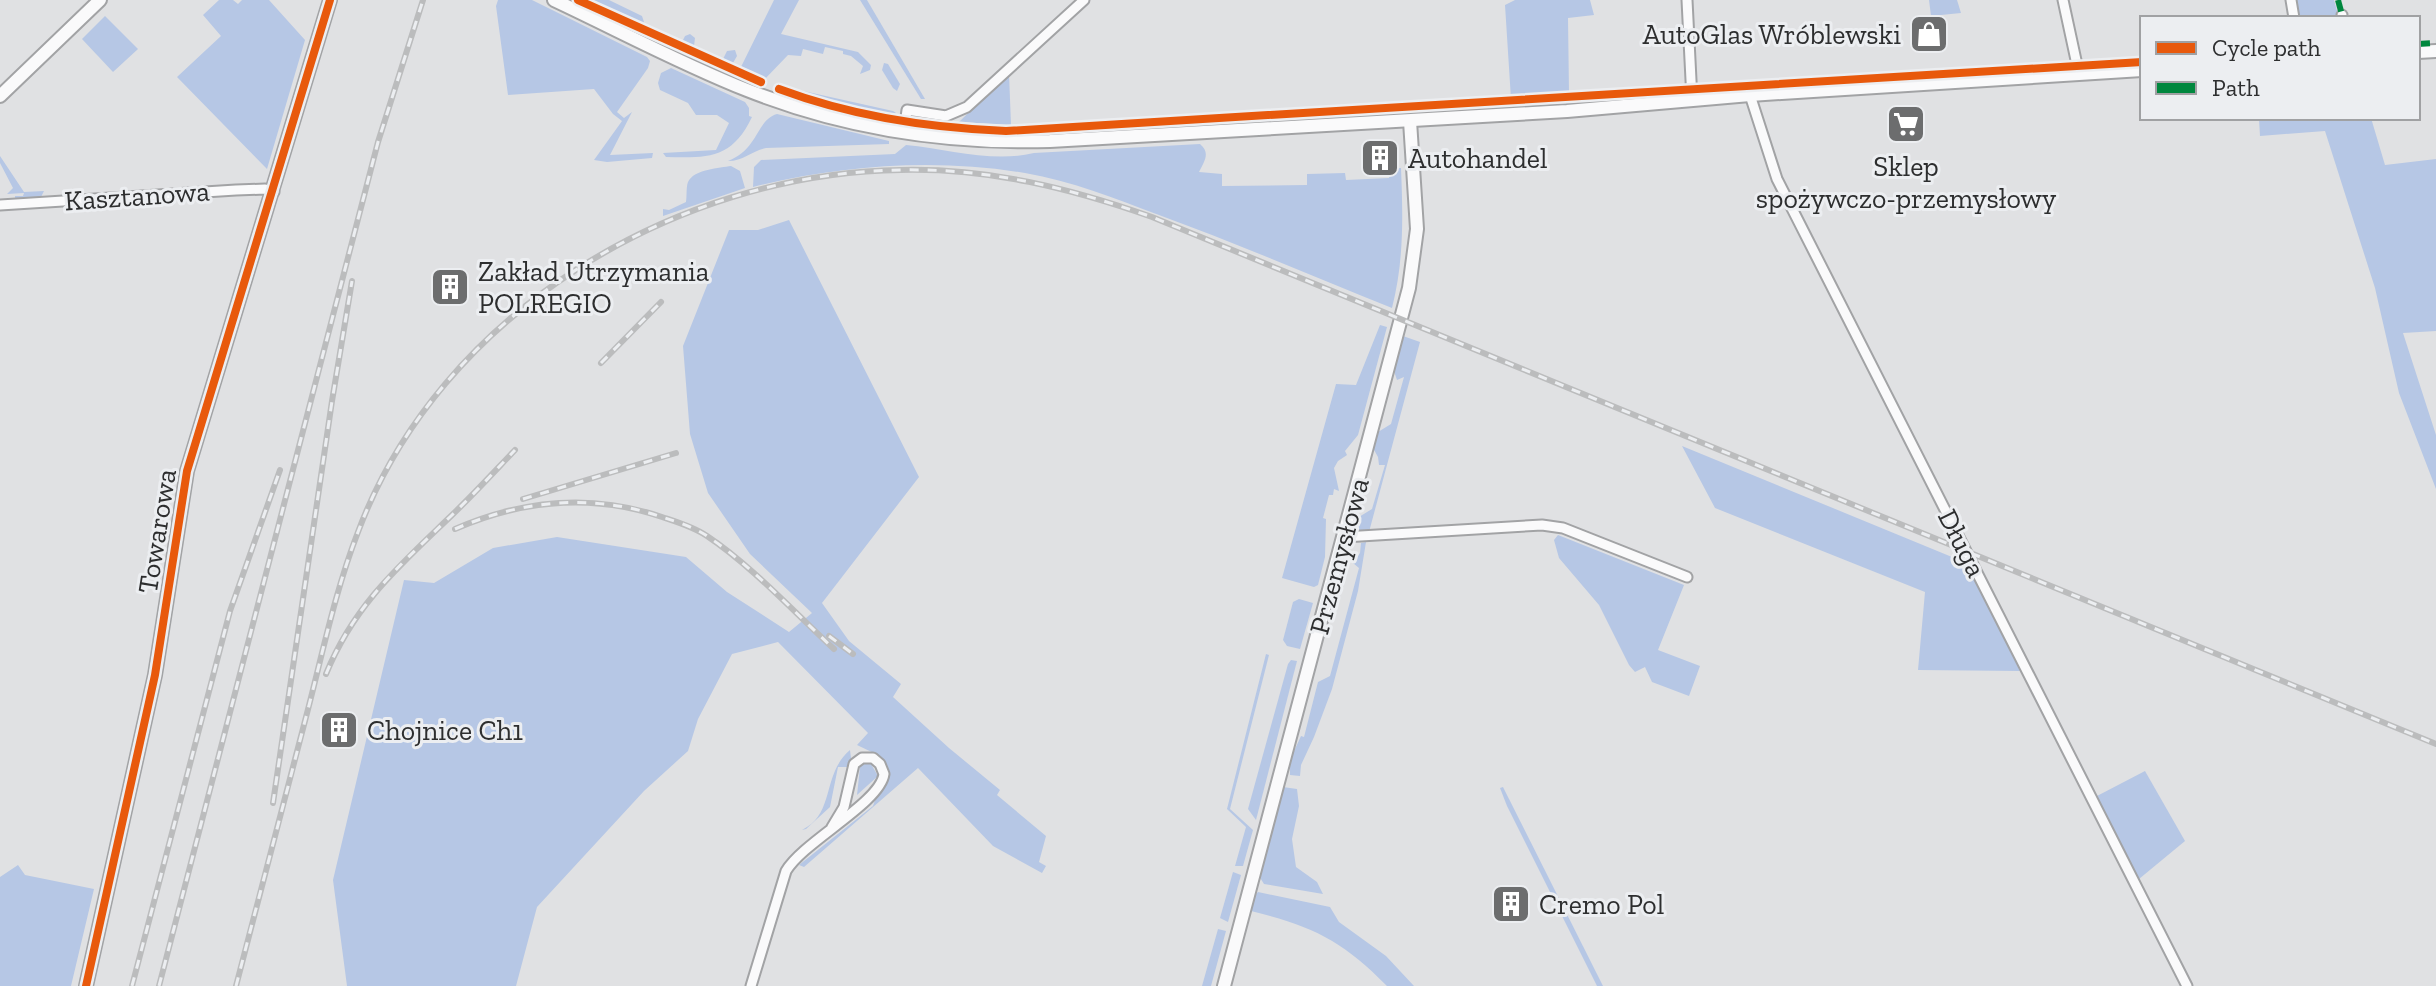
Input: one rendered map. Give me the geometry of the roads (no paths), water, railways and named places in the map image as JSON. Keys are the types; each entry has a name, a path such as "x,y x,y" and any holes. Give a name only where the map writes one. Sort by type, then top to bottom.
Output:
{"street":[{"path":"0,96 100,0"},
{"name":"Towarowa","path":"86,986 155,675 187,471 330,0"},
{"path":"554,0 756,93 819,114 904,132 962,139 1021,141 1410,121 2140,70"},
{"path":"904,132 907,110 946,116 967,107 1084,0"},
{"path":"1687,0 1692,100"},
{"path":"2063,0 2079,74"},
{"name":"Długa","path":"1750,95 1777,179 2187,986"},
{"name":"Przemysłowa","path":"1224,986 1344,537 1414,260 1417,217 1410,121"},
{"name":"Kasztanowa","path":"0,205 236,190 265,189 274,192"},
{"path":"1344,537 1542,525 1563,528 1687,577"},
{"path":"751,986 786,871 792,862 849,815 882,782 884,772 875,759 866,757 855,763 844,807 832,827"}],"railway":[{"path":"159,986 378,142 423,0"},
{"path":"236,986 342,577 358,532 395,454 445,384 506,322 575,270 651,228 732,197 816,177 901,170 966,172 1060,189 1152,217 2436,744"},
{"path":"273,803 352,281"},
{"path":"601,363 661,302"},
{"path":"326,674 350,627 380,588 515,450"},
{"path":"523,499 676,453"},
{"path":"132,986 230,611 280,470"},
{"path":"455,529 506,512 557,503 610,505 662,517 697,530 724,548 834,649"},
{"path":"829,636 853,654"}],"place":[{"name":"AutoGlas Wróblewski","path":"1929,34"},
{"name":"Sklep spożywczo-przemysłowy","path":"1906,124"},
{"name":"Autohandel","path":"1380,158"},
{"name":"Zakład Utrzymania POLREGIO","path":"450,287"},
{"name":"Chojnice Ch1","path":"339,730"},
{"name":"Cremo Pol","path":"1511,904"}]}
